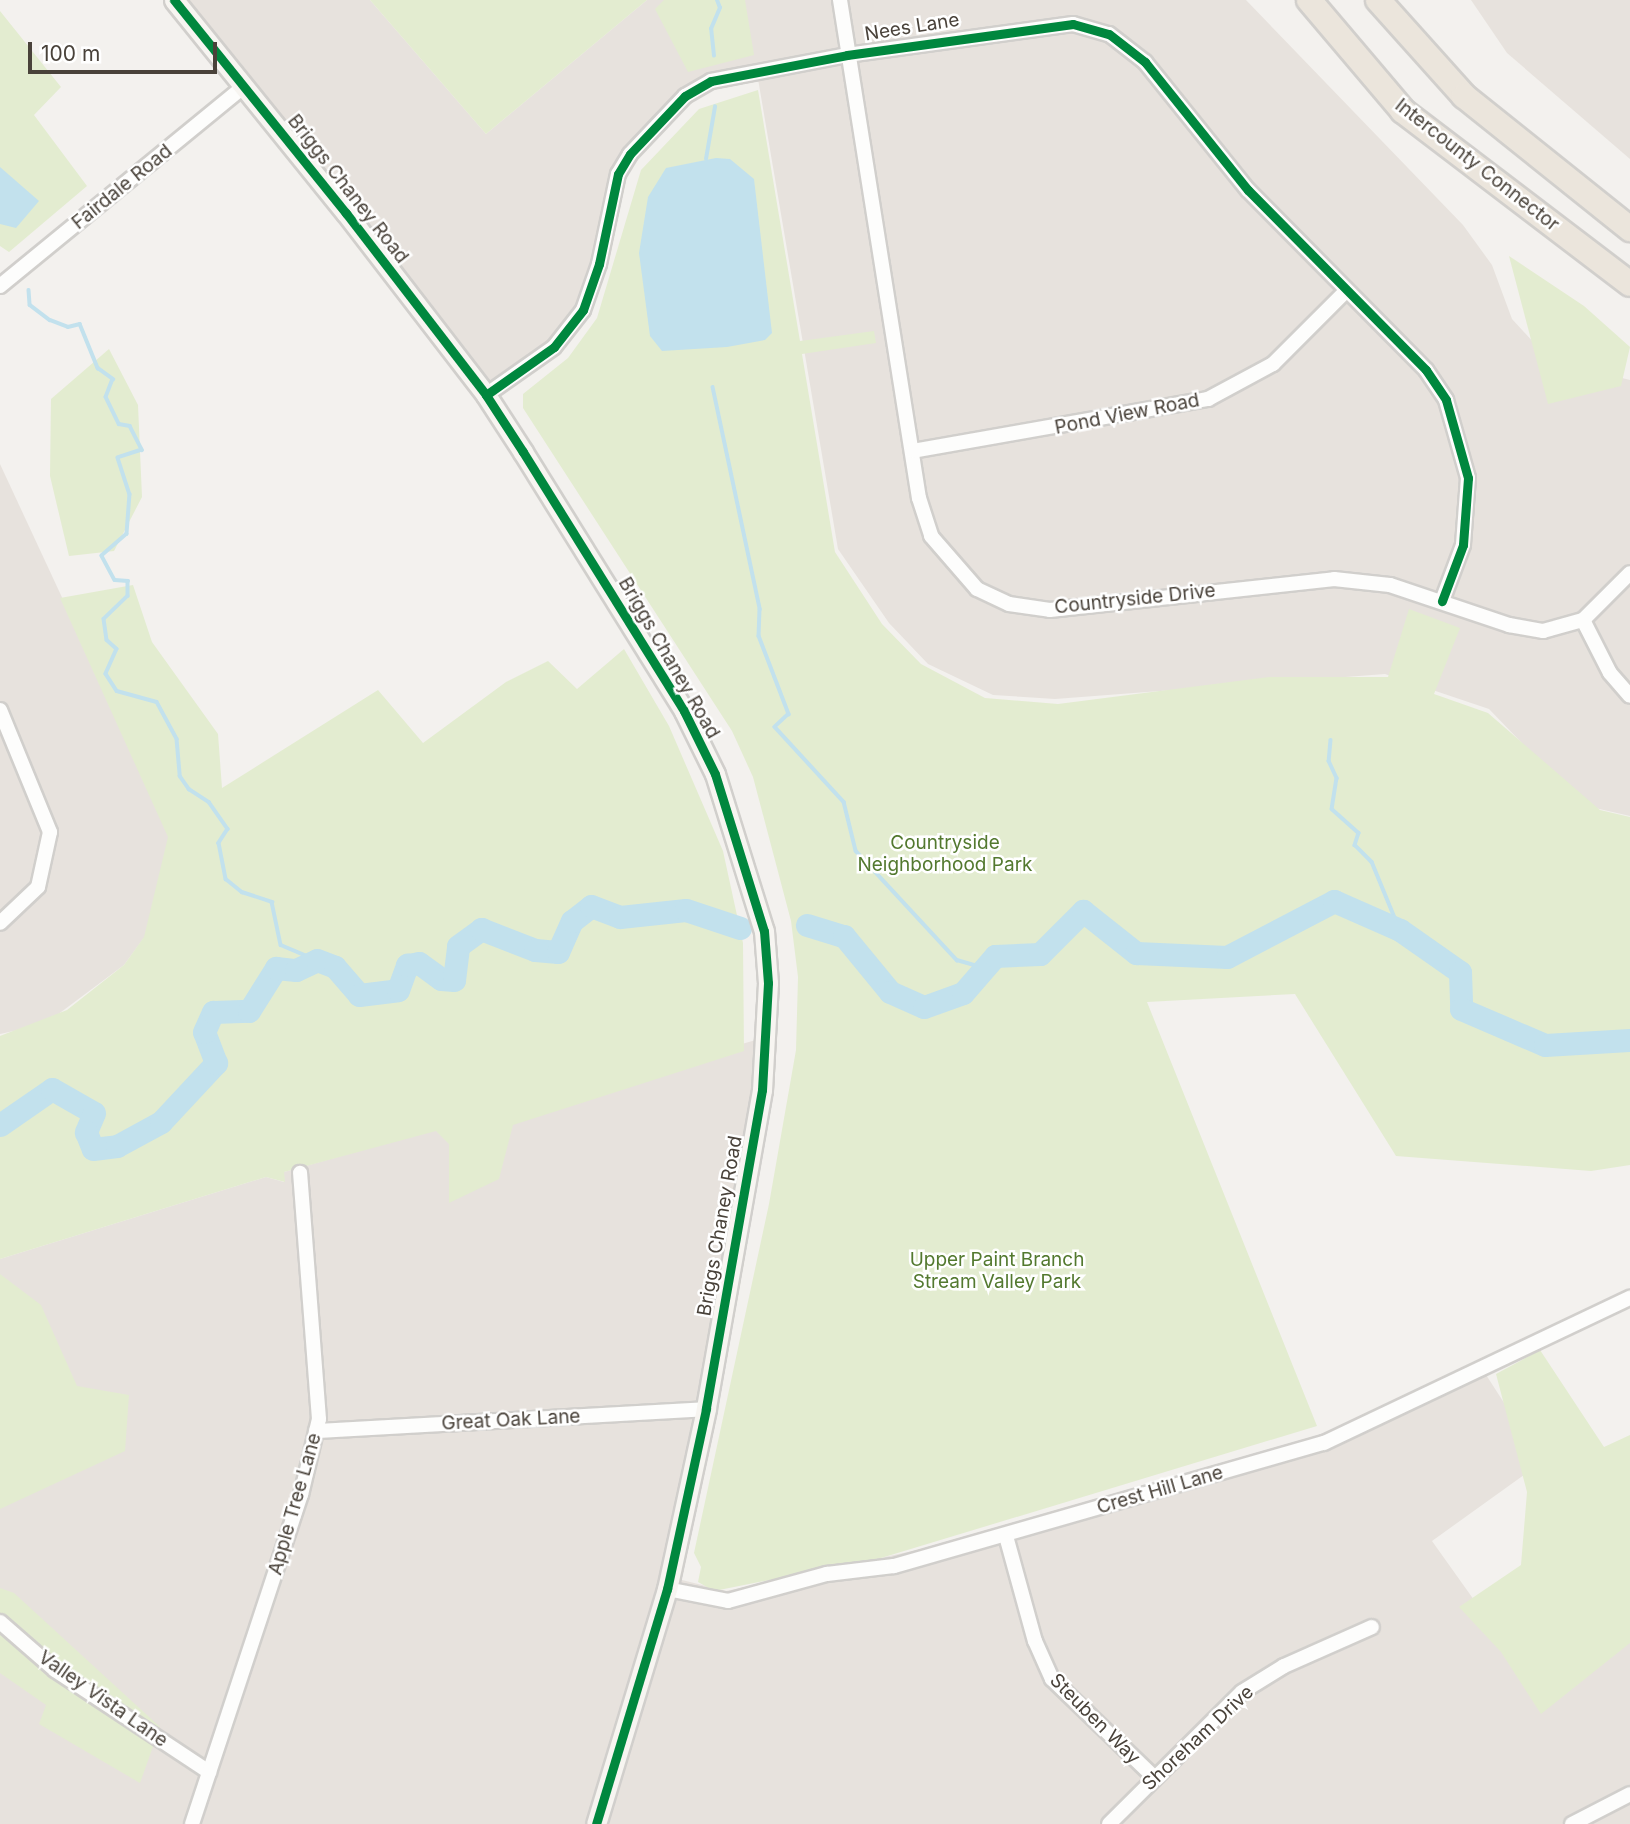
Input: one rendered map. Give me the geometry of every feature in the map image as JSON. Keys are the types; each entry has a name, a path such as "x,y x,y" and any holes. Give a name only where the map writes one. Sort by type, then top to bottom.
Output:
{"highway":[{"name":"Intercounty Connector","path":"1309,0 1403,111 1630,284"},
{"path":"1378,0 1464,96 1630,229"}],"main road":[{"name":"Briggs Chaney Road","path":"174,0 486,395 684,711 715,774 764,931 768,983 762,1090 706,1409 667,1589 596,1824"}],"street":[{"name":"Countryside Drive","path":"840,0 912,451 931,536 977,589 1009,604 1050,610 1335,579 1390,585 1509,625 1543,631 1583,620 1630,573"},
{"name":"Nees Lane","path":"486,395 554,346 583,310 599,264 618,174 630,154 685,96 711,81 847,55 1042,24 1073,24 1109,34 1145,62 1248,190 1426,370 1460,435 1468,513 1464,545 1442,601"},
{"name":"Fairdale Road","path":"0,286 243,87"},
{"name":"Pond View Road","path":"912,451 1208,399 1273,364 1346,291"},
{"path":"1583,620 1610,673 1630,696"},
{"path":"0,710 50,832 38,887 0,923"},
{"name":"Apple Tree Lane","path":"192,1824 301,1495 316,1430 300,1173"},
{"name":"Crest Hill Lane","path":"667,1589 728,1601 827,1574 894,1566 1324,1443 1630,1298"},
{"name":"Great Oak Lane","path":"316,1430 706,1409"},
{"name":"Steuben Way","path":"1006,1536 1035,1642 1052,1679 1154,1777"},
{"name":"Valley Vista Lane","path":"0,1622 55,1670 209,1772"},
{"name":"Shoreham Drive","path":"1109,1824 1241,1692 1284,1666 1371,1628"},
{"path":"1572,1824 1630,1794"}],"shaded area":[{"path":"174,0 370,0 486,134 647,0 1246,0 1463,225 1492,265 1512,319 1536,345 1567,364 1630,380 1630,816 1582,805 1489,709 1385,674 1055,699 993,695 928,664 889,623 838,549 757,73 711,81 630,154 592,289 554,347 486,395"},
{"path":"1471,0 1630,0 1630,159 1507,53"},
{"path":"0,464 172,834 160,916 124,965 45,1024 0,1034"},
{"path":"767,1037 670,1577 726,1591 1049,1522 1324,1443 1481,1367 1542,1462 1432,1541 1543,1697 1630,1638 1630,1824 0,1824 0,1259 266,1177 284,1182 284,1172"}],"green space":[{"path":"370,0 647,0 486,134"},
{"path":"664,0 745,0 754,55 688,72 655,9"},
{"path":"0,11 61,87 34,115 87,186 9,252 0,246"},
{"path":"758,90 800,341 874,331 876,343 802,354 835,552 882,624 921,664 985,698 1058,704 1269,677 1388,677 1409,609 1460,628 1434,694 1488,713 1600,810 1630,817 1630,1165 1591,1171 1396,1156 1295,994 1147,1002 1317,1426 881,1558 714,1591 698,1582 701,1567 694,1553 769,1204 796,1050 798,977 791,921 753,777 732,731 523,408 523,394 568,358 597,318 641,170 699,109"},
{"path":"1509,256 1584,306 1630,347 1621,386 1548,404"},
{"path":"109,349 138,405 142,497 114,551 69,556 50,476 51,399"},
{"path":"133,585 152,642 218,734 222,788 378,690 423,743 506,682 548,661 577,689 624,649 669,726 723,851 743,943 744,1051 513,1125 499,1179 449,1203 449,1144 436,1131 284,1172 285,1182 266,1177 0,1259 0,1036 67,1010 124,965 144,937 168,837 60,598"},
{"path":"0,1274 41,1305 77,1386 129,1395 125,1451 0,1509"},
{"path":"1540,1350 1604,1447 1630,1435 1630,1643 1541,1714 1501,1652 1459,1607 1521,1565 1527,1492 1496,1374"},
{"path":"0,1588 14,1593 160,1727 140,1783 39,1724 46,1705 0,1673"}],"water":[{"path":"716,158 730,159 754,179 772,333 765,340 727,347 662,351 650,336 639,253 648,197 666,168"},
{"path":"0,167 39,201 16,228 0,224"}],"waterway":[{"path":"714,56 711,29 720,8 717,0"},
{"path":"706,159 715,107"},
{"path":"29,290 30,305 50,320 68,327 80,324 98,368 113,379 106,397 119,424 130,426 142,450 118,458 130,494 127,534 102,556 115,580 128,581 128,596 104,619 107,640 117,649 106,674 117,691 157,702 177,739 180,776 189,789 209,802 228,829 219,843 226,879 242,892 272,902 281,945 317,960"},
{"path":"713,387 760,609 759,636 789,714 775,727 844,802 856,851 957,960 985,968"},
{"path":"1331,740 1329,761 1337,778 1332,809 1359,833 1355,845 1372,862 1400,930"},
{"path":"807,925 844,936 890,992 924,1007 963,993 995,956 1040,954 1083,911 1136,953 1227,957 1334,901 1400,930 1460,972 1461,1009 1545,1045 1630,1040"},
{"path":"0,1125 52,1089 94,1113 86,1132 93,1149 117,1146 161,1122 216,1063 204,1032 213,1012 249,1011 276,968 296,970 317,960 335,967 359,995 398,990 407,965 419,963 441,979 454,980 458,946 481,929 535,950 558,952 572,921 591,906 620,917 686,910 740,928"}],"cycle path":[{"path":"174,0 346,213 486,395 523,452 684,711 715,774 764,931 768,983 762,1090 706,1409 667,1589 596,1824"},
{"path":"486,395 554,347 583,310 599,264 618,174 630,154 685,96 711,81 847,55 1073,24 1109,34 1145,62 1248,190 1426,370 1446,400 1468,478 1463,545 1442,601"}],"park label":[{"name":"Countryside Neighborhood Park","path":"945,854"},
{"name":"Upper Paint Branch Stream Valley Park","path":"997,1271"}]}
